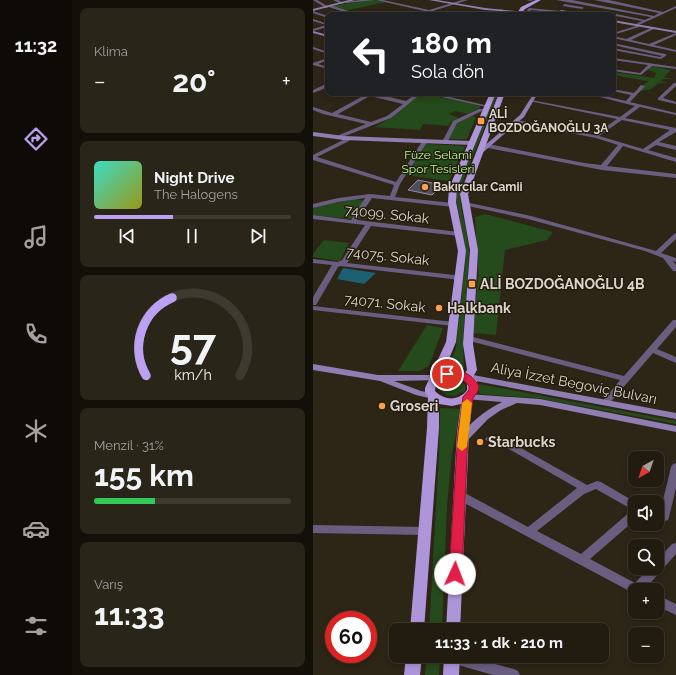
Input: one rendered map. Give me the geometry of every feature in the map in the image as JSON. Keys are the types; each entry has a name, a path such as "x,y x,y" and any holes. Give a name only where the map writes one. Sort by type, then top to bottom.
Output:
{"main road":[{"path":"313,10 353,0"},
{"path":"431,0 509,12"},
{"path":"514,12 517,6 530,1 539,0"},
{"path":"520,12 530,1"},
{"path":"616,21 676,33"},
{"path":"313,32 325,36"},
{"path":"417,623 433,428 433,396 430,387 451,342 462,251 453,205 453,188 492,96"},
{"path":"467,377 472,370 469,338 475,250 464,194 501,96"},
{"path":"478,154 523,116 534,96"},
{"path":"313,134 344,138 472,143"},
{"path":"313,367 378,378 435,378 447,374 455,374 467,377 474,386 473,391 468,397 458,402 444,402 433,396 419,393 378,378"},
{"name":"Aliya İzzet Begoviç Bulvarı","path":"467,377 676,416"},
{"path":"453,623 462,441 468,397"},
{"name":"Aliya İzzet Begoviç Bulvarı","path":"468,397 540,402 676,429"},
{"path":"462,441 478,421 496,407 516,400"},
{"path":"412,675 413,663"},
{"path":"451,675 452,663"}],"street":[{"path":"314,0 347,12"},
{"path":"335,0 342,3"},
{"path":"347,2 373,0"},
{"path":"378,0 430,12"},
{"path":"426,11 466,0"},
{"path":"558,0 567,0 655,17"},
{"path":"562,10 567,0"},
{"path":"596,0 609,1 663,13"},
{"path":"530,1 548,6"},
{"path":"643,3 670,9"},
{"path":"556,6 562,10"},
{"path":"584,12 600,6"},
{"path":"616,35 676,7"},
{"path":"321,8 334,12"},
{"path":"528,12 530,9 591,9"},
{"path":"313,10 325,16"},
{"path":"415,12 421,10"},
{"path":"497,12 501,10"},
{"path":"616,15 646,21"},
{"path":"313,20 325,24"},
{"path":"313,32 325,26"},
{"path":"627,40 653,28"},
{"path":"650,45 676,33"},
{"path":"616,37 675,50"},
{"path":"616,45 665,55 661,58 616,50"},
{"path":"313,48 325,53"},
{"path":"616,58 657,62"},
{"path":"616,58 676,68"},
{"path":"313,64 325,60"},
{"path":"313,64 325,67"},
{"path":"616,70 641,74 652,64"},
{"path":"676,84 660,99 676,103"},
{"path":"313,92 325,86"},
{"path":"627,102 643,86"},
{"path":"669,90 676,92"},
{"path":"616,91 634,94"},
{"path":"333,115 368,96"},
{"path":"380,96 407,103"},
{"path":"313,157 347,140 341,136 389,117 416,96"},
{"path":"437,96 487,108"},
{"path":"600,96 676,114"},
{"path":"531,102 621,118 675,130"},
{"path":"594,137 640,105"},
{"path":"313,108 333,115 373,124"},
{"path":"445,142 455,122 487,108"},
{"path":"517,122 594,137 645,150 676,160"},
{"path":"645,150 675,130"},
{"path":"392,198 397,184 425,141"},
{"path":"655,143 676,148"},
{"path":"602,168 622,144"},
{"path":"488,146 549,159 602,168 676,176"},
{"path":"668,158 676,152"},
{"path":"313,157 397,184"},
{"path":"313,206 338,200 370,196 453,205"},
{"path":"353,222 370,196"},
{"path":"465,204 529,217 657,253 676,260"},
{"name":"74099. Sokak","path":"313,217 459,234"},
{"path":"313,304 335,266 345,261 369,224"},
{"path":"657,253 676,235"},
{"path":"666,256 676,269"},
{"name":"74075. Sokak","path":"313,261 454,276 459,280"},
{"name":"74071. Sokak","path":"313,308 453,324"},
{"path":"605,403 676,322"},
{"path":"469,338 627,379"},
{"path":"653,350 676,360"},
{"path":"490,439 502,441 586,489"},
{"path":"664,517 675,474"},
{"path":"529,532 580,491 597,485 628,502"},
{"path":"459,495 628,585"},
{"path":"581,560 628,520"},
{"path":"313,528 424,531"},
{"path":"664,560 676,547"},
{"path":"643,583 651,575"},
{"path":"664,604 676,610"},
{"path":"473,663 514,675"}],"green space":[{"path":"372,0 386,2 344,11 330,6"},
{"path":"651,66 671,70 664,77 673,79 663,79 661,81 668,83 659,83 651,89 636,92 648,81 616,76 616,72 654,78 656,73 646,69"},
{"path":"418,96 434,96 481,105 480,108 468,114 455,111 449,114 459,118 451,122 449,126 423,124 420,130 375,127 391,118"},
{"path":"494,96 497,96 461,186 460,195 462,212 469,246 463,340 464,368 448,368 456,348 466,254 456,198 458,186"},
{"path":"471,116 476,117 467,139 449,139 456,122"},
{"name":"Füze Selami Spor Tesisleri","path":"426,144 465,146 449,181 406,175"},
{"path":"356,199 365,201 351,219 313,215 313,208"},
{"path":"485,214 553,232 547,240 505,250 496,335 473,333 478,274 475,217"},
{"path":"324,240 349,243 340,261 313,257 313,254"},
{"path":"427,325 443,328 429,366 419,371 398,371"},
{"path":"455,379 465,384 465,391 454,396 446,395 440,390 441,385 447,381"},
{"path":"479,384 676,421 676,424 537,398 479,394"},
{"path":"440,408 461,409 452,454 447,506 442,623 429,623 439,455"},
{"path":"426,663 440,663 439,675 425,675"}],"water":[{"path":"343,268 376,273 364,284 337,279"}],"building":[{"name":"Bakırcılar Camii","path":"418,180 442,185 432,195 408,190"}],"slow traffic":[{"path":"462,447 467,403"}],"place":[{"name":"ALİ BOZDOĞANOĞLU 3A","path":"481,121"},
{"name":"Bakırcılar Camii","path":"425,187"},
{"name":"ALİ BOZDOĞANOĞLU 4B","path":"472,284"},
{"name":"Halkbank","path":"439,308"},
{"name":"Groseri","path":"382,406"},
{"name":"Starbucks","path":"480,442"}],"route":[{"path":"447,374 467,377 472,381 474,386 473,391 468,397 463,432 455,574"}]}
